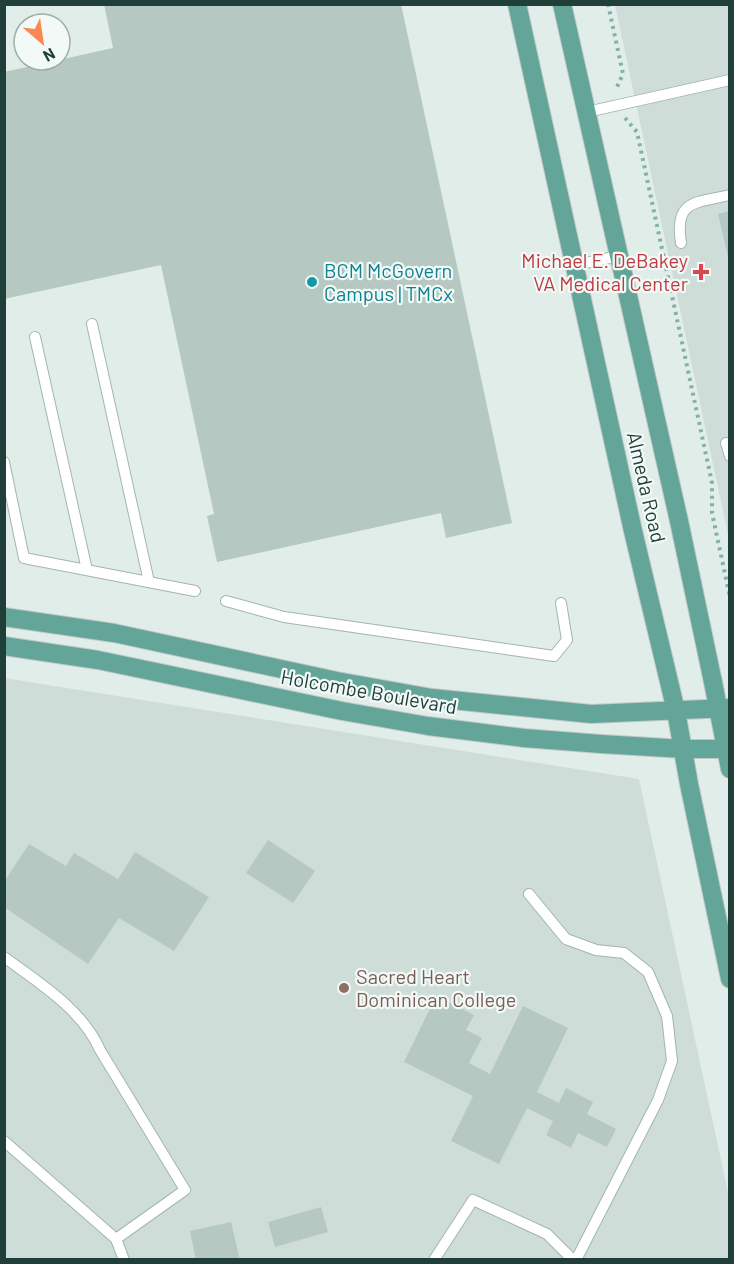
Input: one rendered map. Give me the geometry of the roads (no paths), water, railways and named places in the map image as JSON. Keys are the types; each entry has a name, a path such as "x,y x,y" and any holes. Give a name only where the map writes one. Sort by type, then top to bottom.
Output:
{"main road":[{"name":"Almeda Road","path":"517,4 633,531 676,711 729,979"},
{"name":"Almeda Road","path":"562,4 676,510 724,708 729,769"},
{"name":"Holcombe Boulevard","path":"4,617 114,633 337,681 432,698 591,714 724,708"},
{"name":"Holcombe Boulevard","path":"4,646 98,660 342,711 428,726 524,738 684,749 727,749"}],"lane":[{"path":"587,112 729,80"},
{"path":"681,243 679,221 681,212 691,205 729,195"},
{"path":"574,265 619,256"},
{"path":"92,324 148,582"},
{"path":"36,337 87,570"},
{"path":"726,444 729,456"},
{"path":"4,462 24,558 195,591"},
{"path":"226,601 284,617 554,656 567,640 561,603"},
{"path":"435,1260 473,1200 547,1234 575,1260 662,1090 672,1061 667,1016 648,972 624,953 596,950 566,939 529,894"},
{"path":"4,957 65,1003 95,1039 185,1190 116,1239"},
{"path":"4,1141 116,1239 124,1260"}],"place":[{"name":"Michael E. DeBakey VA Medical Center","path":"701,272"},
{"name":"BCM McGovern Campus | TMCx","path":"312,282"},
{"name":"Sacred Heart Dominican College","path":"344,988"}]}
